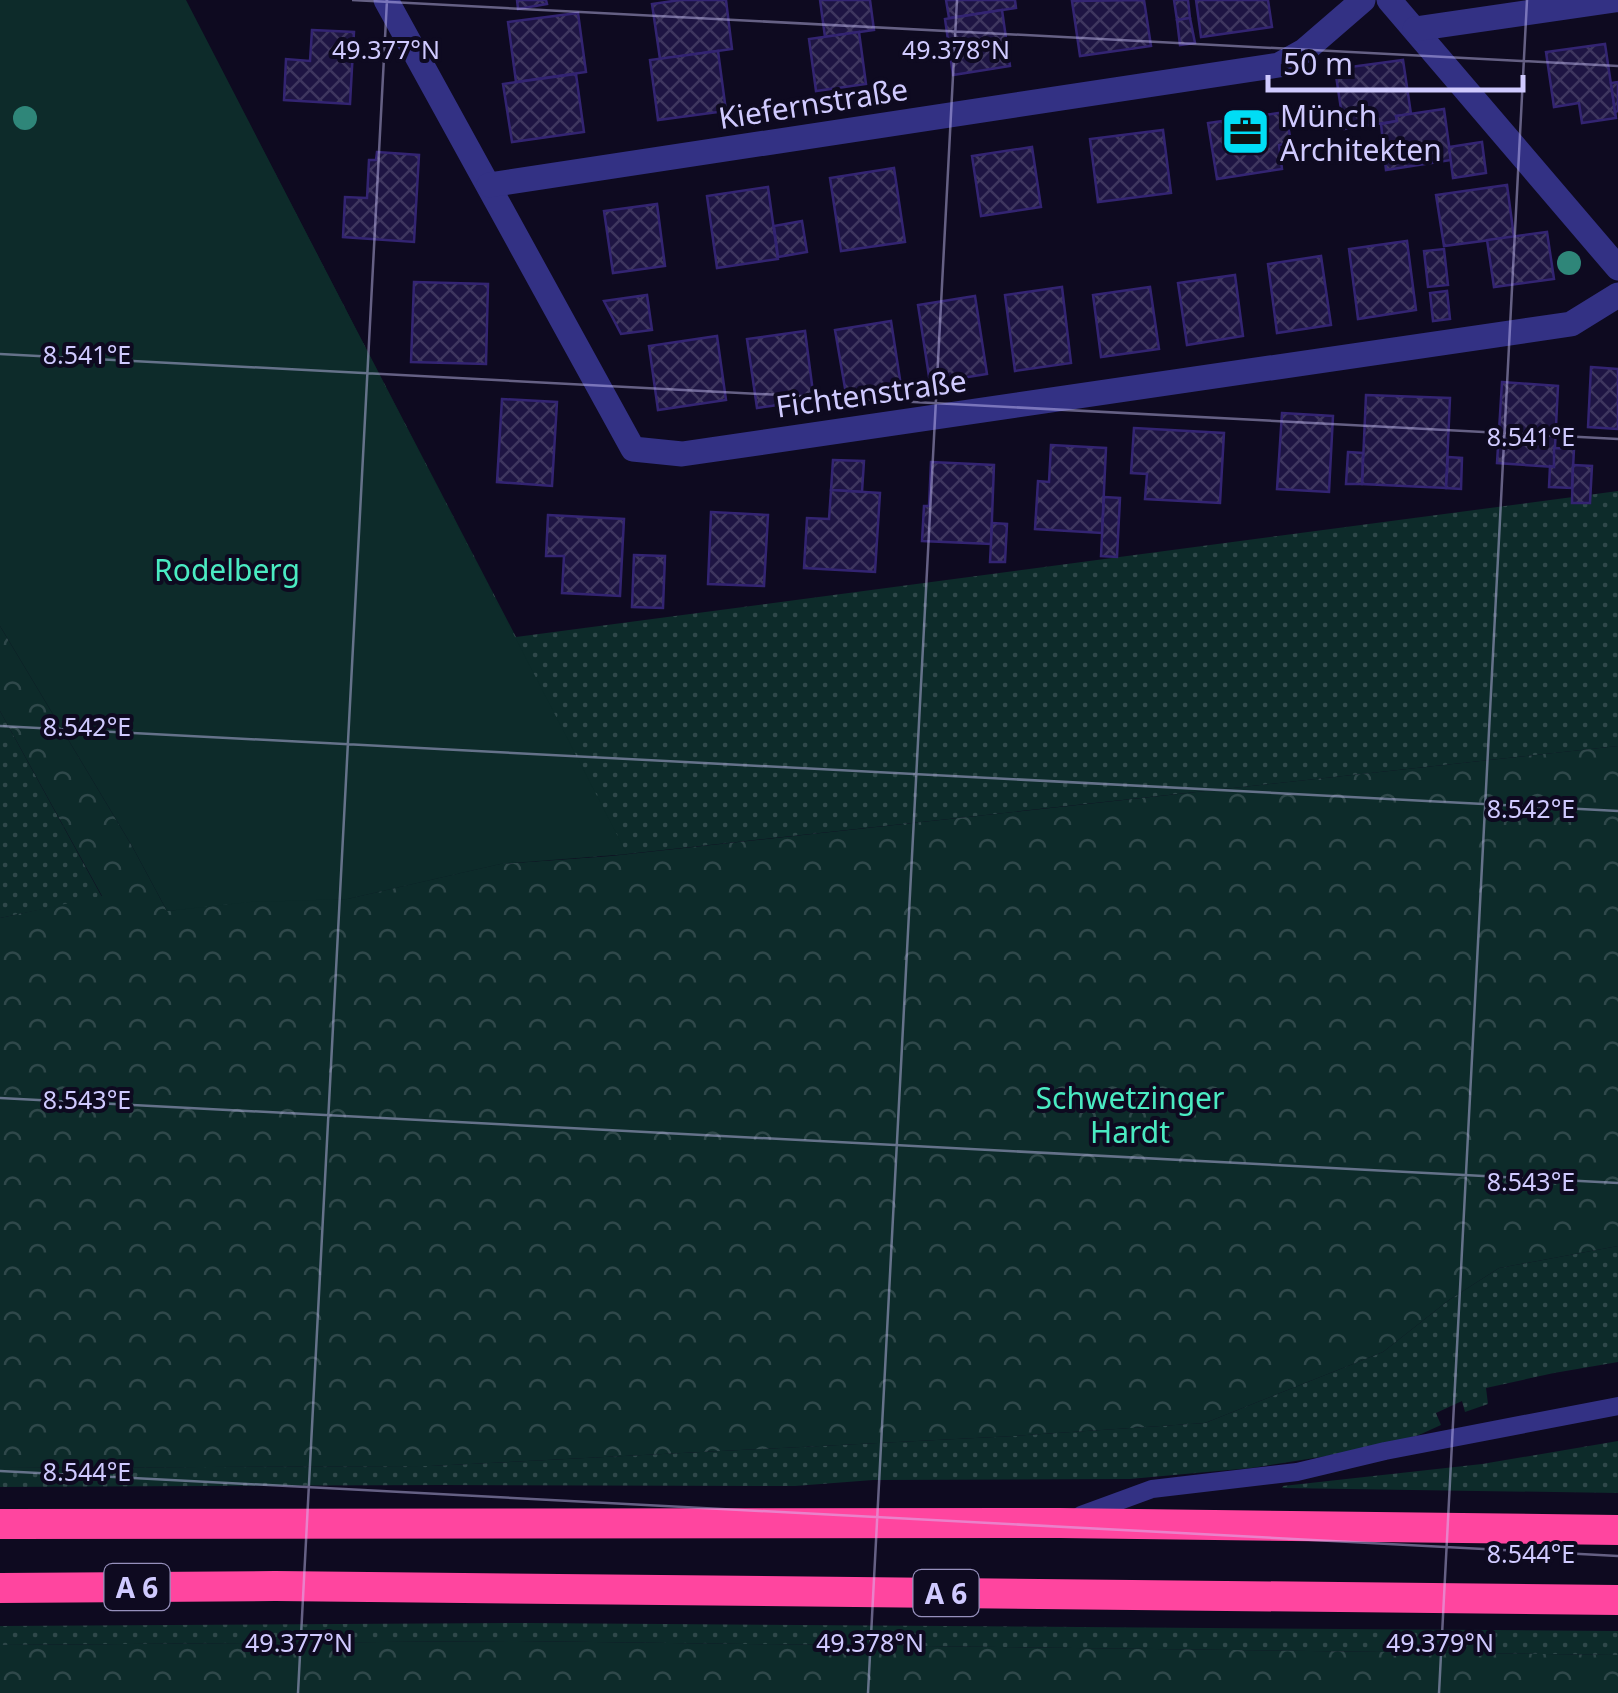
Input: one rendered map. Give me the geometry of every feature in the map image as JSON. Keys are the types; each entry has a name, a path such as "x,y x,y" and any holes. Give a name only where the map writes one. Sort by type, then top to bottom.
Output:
{"highway":[{"name":"A 6","path":"0,1524 1060,1522 1618,1530"},
{"name":"A 6","path":"0,1588 294,1586 1618,1600"}],"street":[{"name":"Fichtenstraße","path":"386,0 633,449 682,454 1571,324 1618,295"},
{"name":"Kiefernstraße","path":"489,185 1279,65 1304,52 1363,0"},
{"path":"1389,0 1618,268"},
{"path":"1415,29 1615,0"}],"lane":[{"path":"1060,1522 1152,1490 1297,1472 1618,1406"}],"green space":[{"name":"Rodelberg","path":"0,0 186,0 627,854 500,864 347,899 250,902 167,911 0,626"},
{"path":"185,0 516,637 1618,491 1618,746 627,854 500,864 347,899 167,911 0,223"},
{"name":"Schwetzinger Hardt","path":"0,626 167,911 250,902 347,899 500,864 611,856 1618,746 1618,1246 1499,1268 1449,1300 1383,1352 1205,1423 430,1466 0,1468 0,918 102,896 0,711"},
{"path":"0,711 102,897 0,918"},
{"path":"1618,1246 1618,1362 1486,1388 1488,1404 1465,1412 1462,1401 1436,1413 1441,1425 1379,1447 1251,1468 1130,1479 873,1480 795,1486 0,1487 0,1468 430,1466 1205,1423 1383,1352 1449,1300 1499,1268"},
{"path":"1618,1441 1618,1493 1282,1488 1482,1464"},
{"path":"528,1623 1618,1631 1618,1655 517,1641 0,1645 0,1626"},
{"path":"517,1641 1618,1655 1618,1693 0,1693 0,1645"}],"building":[{"path":"517,0 546,0 547,4 518,9"},
{"path":"726,0 732,49 660,59 652,4"},
{"path":"820,0 870,0 874,30 825,37"},
{"path":"946,0 1015,0 1016,8 949,18"},
{"path":"1144,0 1151,46 1080,56 1072,1"},
{"path":"1174,0 1188,0 1190,18 1177,20"},
{"path":"1196,0 1268,0 1272,27 1201,37"},
{"path":"1002,10 1010,66 953,75 945,19"},
{"path":"578,13 586,72 516,82 508,22"},
{"path":"1190,18 1195,43 1180,45 1177,20"},
{"path":"312,30 354,32 350,104 284,100 286,59 310,61"},
{"path":"859,32 866,84 816,91 809,39"},
{"path":"1605,44 1616,118 1582,123 1579,103 1554,107 1546,52"},
{"path":"718,51 726,111 658,120 650,60"},
{"path":"1403,60 1411,114 1396,116 1397,121 1344,129 1335,69"},
{"path":"576,74 584,132 512,142 503,84"},
{"path":"1618,82 1618,111 1615,112 1611,83"},
{"path":"1444,109 1451,160 1386,170 1381,124 1397,121 1396,116"},
{"path":"1286,112 1291,143 1279,145 1282,169 1217,179 1208,123"},
{"path":"1163,130 1171,193 1098,202 1090,139"},
{"path":"1482,142 1486,173 1453,178 1449,147"},
{"path":"1032,147 1041,207 981,216 972,156"},
{"path":"377,152 419,155 414,242 343,237 345,197 367,198 369,160 376,160"},
{"path":"894,168 905,242 841,251 830,178"},
{"path":"1507,185 1514,237 1444,246 1436,195"},
{"path":"768,187 778,259 717,268 707,196"},
{"path":"657,204 665,266 613,273 604,211"},
{"path":"802,221 807,252 778,257 774,226"},
{"path":"1547,232 1554,279 1494,287 1487,240"},
{"path":"1407,241 1416,310 1358,319 1349,249"},
{"path":"1444,249 1448,285 1428,287 1424,251"},
{"path":"1321,256 1331,325 1277,333 1268,264"},
{"path":"1235,275 1243,336 1187,345 1178,283"},
{"path":"414,282 488,284 486,364 411,362"},
{"path":"1062,287 1071,363 1015,371 1005,295"},
{"path":"1150,287 1159,349 1101,357 1093,295"},
{"path":"1447,291 1450,319 1433,321 1430,293"},
{"path":"647,295 652,330 621,334 604,301"},
{"path":"975,296 987,374 930,383 918,305"},
{"path":"891,321 901,386 846,394 835,330"},
{"path":"805,331 814,400 757,408 747,339"},
{"path":"717,336 726,400 658,410 649,346"},
{"path":"1591,367 1618,369 1618,429 1588,427"},
{"path":"1502,382 1558,386 1554,467 1497,463"},
{"path":"1366,395 1450,398 1446,488 1362,484"},
{"path":"502,399 557,402 552,486 497,482"},
{"path":"1282,413 1333,416 1329,492 1277,489"},
{"path":"1134,428 1224,433 1220,503 1145,499 1147,474 1131,473"},
{"path":"1051,445 1106,448 1102,533 1035,529 1038,481 1049,482"},
{"path":"1554,448 1574,449 1572,488 1549,487"},
{"path":"1348,452 1363,453 1362,484 1346,484"},
{"path":"1448,457 1462,458 1461,489 1446,488"},
{"path":"833,460 864,461 862,492 831,490"},
{"path":"931,462 994,465 991,544 922,541"},
{"path":"1573,465 1592,466 1590,503 1572,503"},
{"path":"831,490 880,493 875,572 804,568 807,518 829,519"},
{"path":"1104,497 1120,498 1117,557 1101,556"},
{"path":"711,512 768,515 764,586 708,584"},
{"path":"548,515 624,519 620,596 562,593 564,556 546,556"},
{"path":"992,523 1007,524 1005,562 990,562"},
{"path":"634,555 665,556 663,608 632,607"}],"place":[{"name":"Münch Architekten","path":"1245,132"}]}
